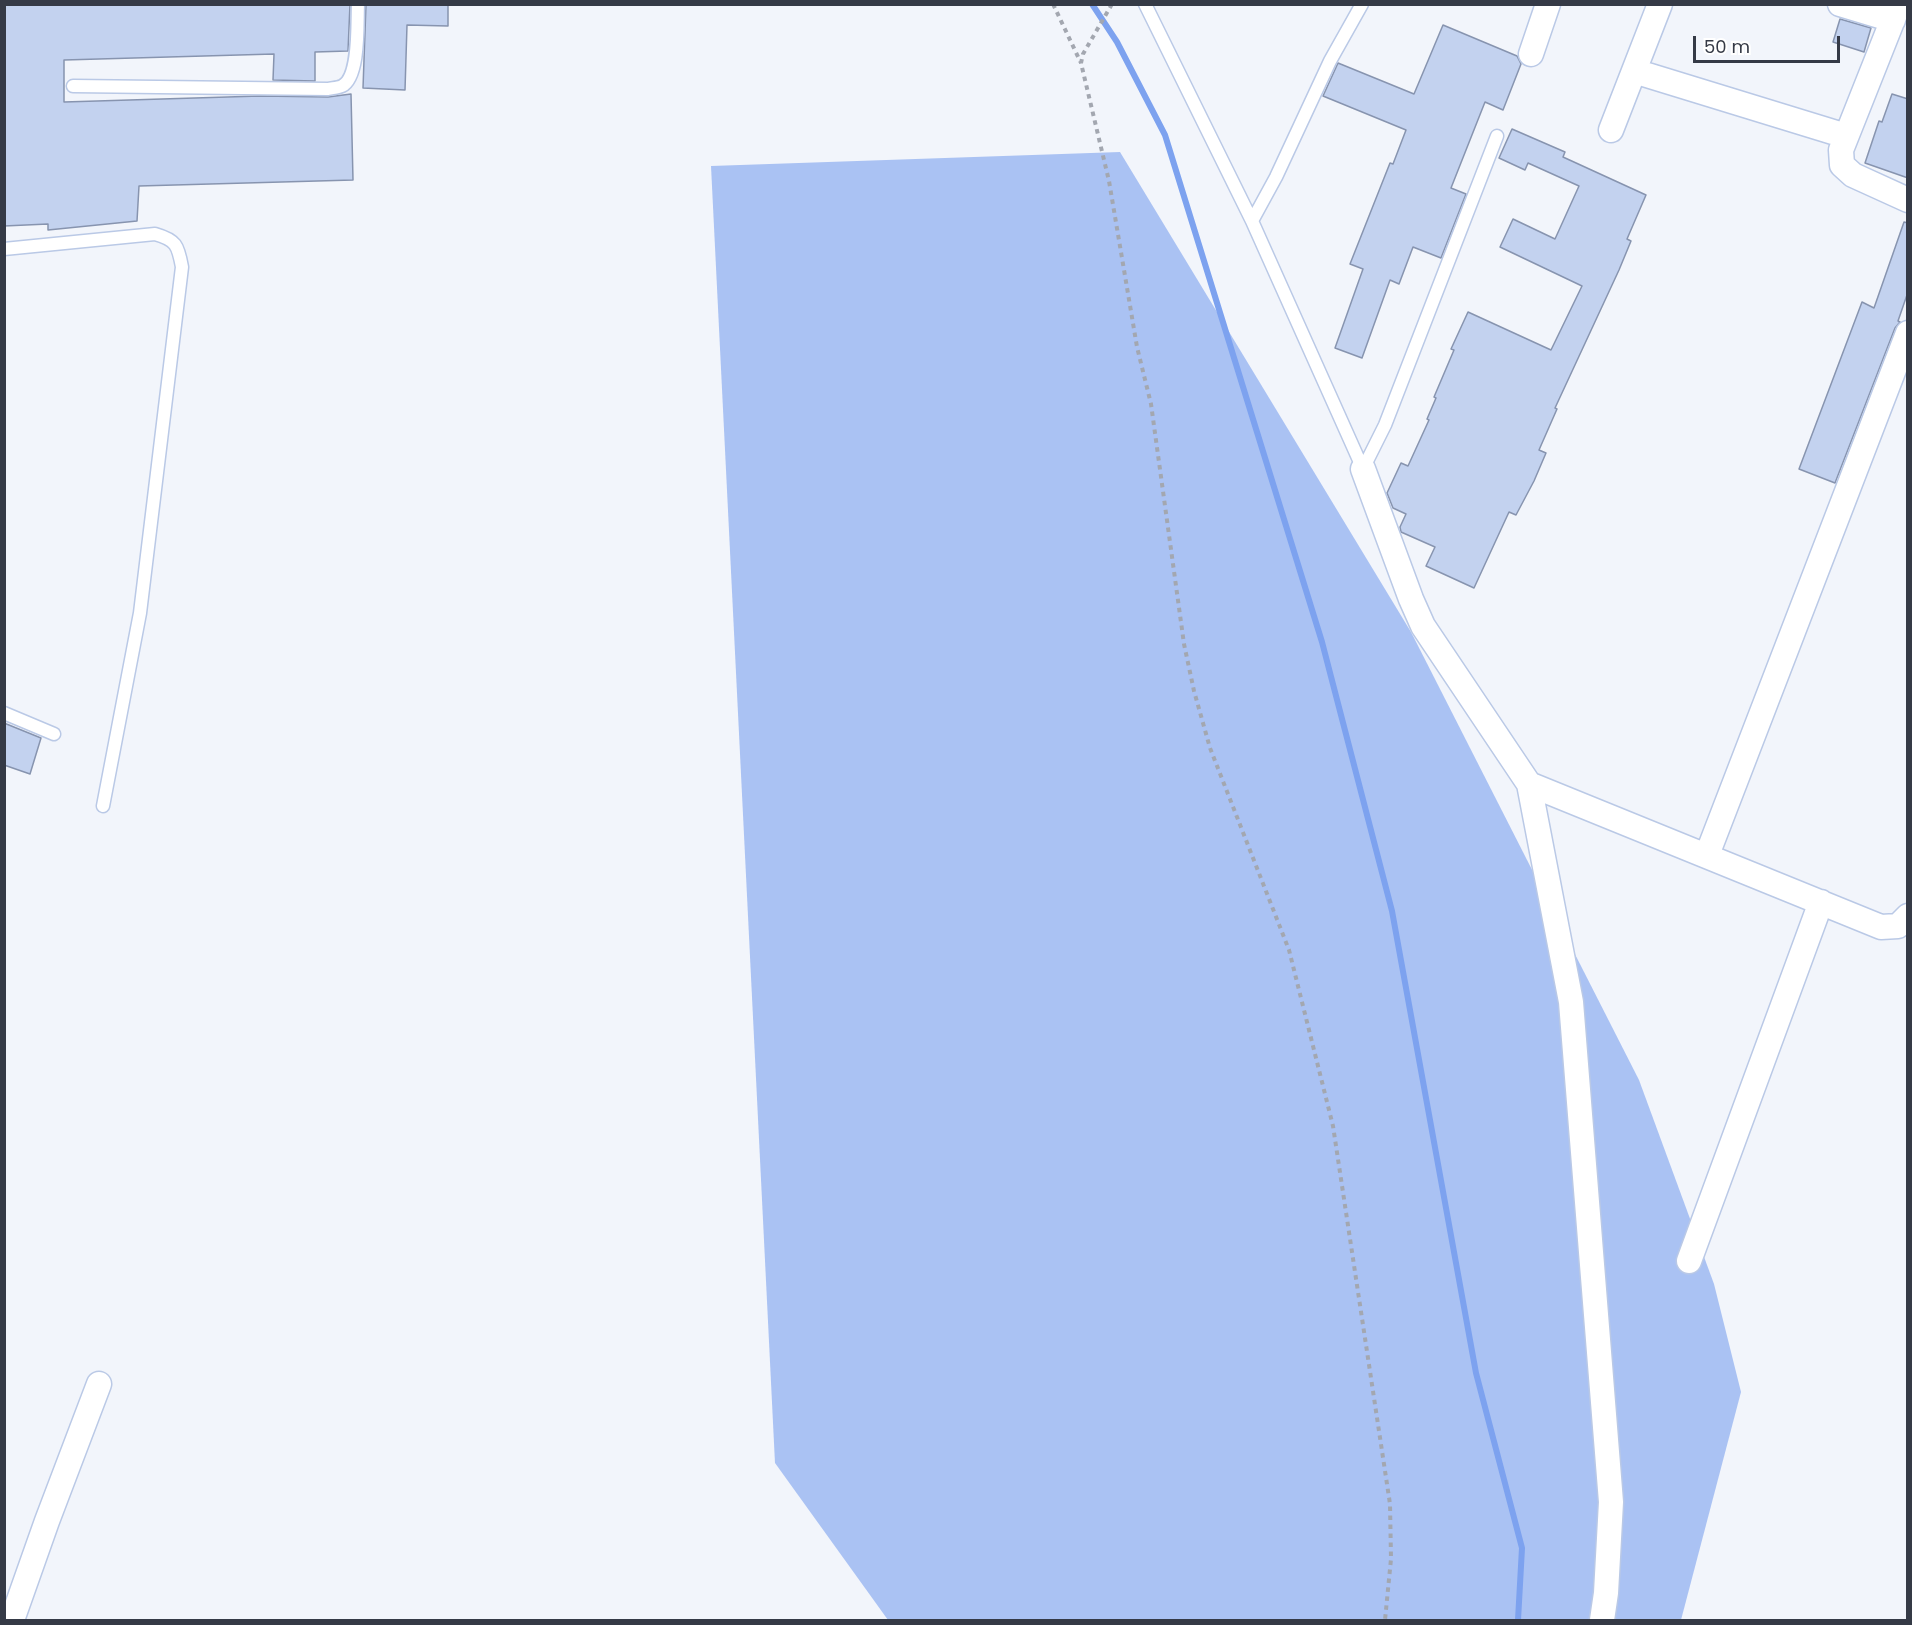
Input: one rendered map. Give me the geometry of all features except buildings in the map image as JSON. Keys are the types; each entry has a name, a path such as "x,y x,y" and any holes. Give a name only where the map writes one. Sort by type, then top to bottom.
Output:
{"street":[{"path":"1531,54 1548,4"},
{"path":"1611,130 1660,4"},
{"path":"1840,4 1896,12 1840,150 1842,165 1853,175 1908,200"},
{"path":"1634,71 1846,136"},
{"path":"1707,855 1908,333"},
{"path":"1363,469 1423,626 1529,784 1572,1014 1611,1503 1606,1593 1602,1620"},
{"path":"1529,784 1881,927 1898,926 1908,916"},
{"path":"1689,1261 1821,902"},
{"path":"12,1620 99,1384"}],"lane":[{"path":"73,86 328,89 342,86 350,78 354,66 358,4"},
{"path":"1145,4 1252,221 1363,469"},
{"path":"1252,221 1276,177 1330,61 1362,4"},
{"path":"1363,469 1385,425 1497,136"},
{"path":"4,249 155,234 170,238 179,251 182,267 140,613 103,806"},
{"path":"4,713 54,734"}],"path":[{"path":"1053,4 1081,63 1109,181 1137,347 1151,404 1184,644 1194,692 1210,748 1289,950 1333,1126 1390,1504 1391,1559 1385,1620"},
{"path":"1081,63 1083,54 1112,4"}],"shaded area":[{"path":"1120,152 1411,632 1639,1080 1714,1284 1741,1392 1681,1620 888,1620 775,1463 711,166"}],"waterway":[{"path":"1092,4 1117,42 1165,135 1322,642 1392,911 1476,1373 1522,1548 1518,1620"}]}
